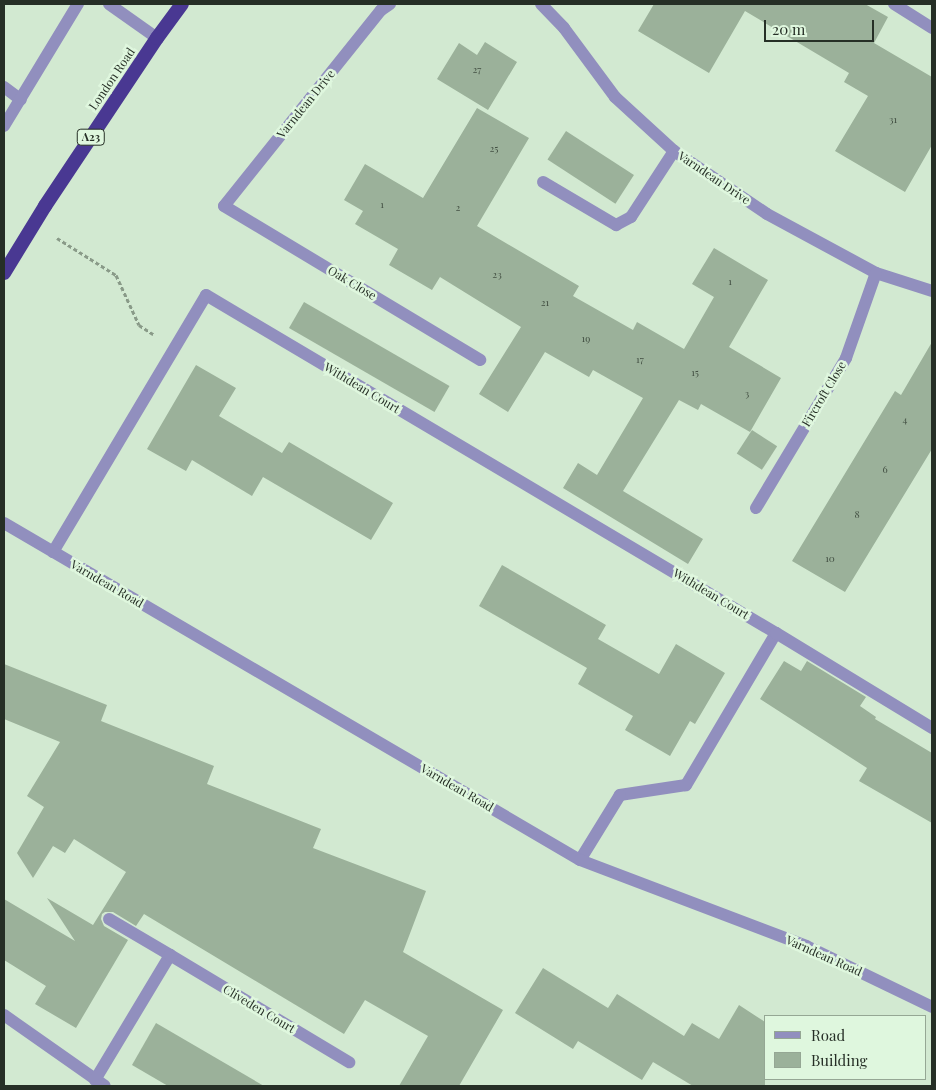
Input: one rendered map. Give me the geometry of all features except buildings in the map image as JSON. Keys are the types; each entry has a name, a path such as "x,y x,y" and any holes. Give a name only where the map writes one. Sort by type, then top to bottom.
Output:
{"highway":[{"name":"London Road","path":"4,273 45,206 157,38 182,4"}],"street":[{"path":"4,126 78,4"},
{"path":"109,4 157,38"},
{"name":"Varndean Drive","path":"224,206 381,10 390,4"},
{"name":"Varndean Drive","path":"541,4 564,28 616,97 674,151 766,214 876,273 932,291"},
{"path":"894,4 932,28"},
{"path":"4,87 21,100"},
{"path":"543,182 616,225 631,217 674,151"},
{"name":"Oak Close","path":"224,206 480,360"},
{"name":"Fircroft Close","path":"756,508 846,358 876,273"},
{"name":"Withdean Court","path":"53,552 206,295 776,633 932,728"},
{"name":"Varndean Road","path":"4,523 580,860 806,946 932,1007"},
{"path":"580,860 620,795 686,785 776,633"},
{"name":"Cliveden Court","path":"109,919 348,1062"},
{"path":"4,1015 100,1083 170,955"}],"path":[{"path":"81,252 116,275 139,325 174,348"}]}
